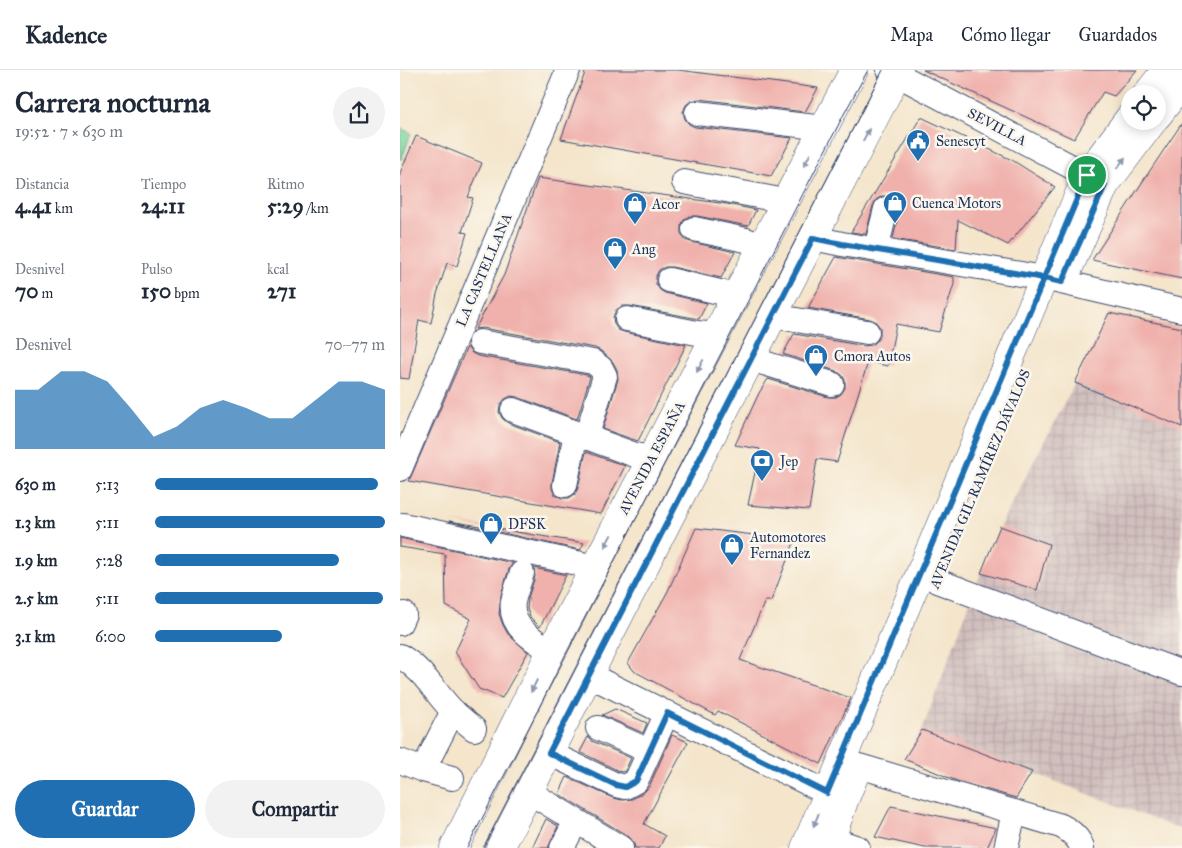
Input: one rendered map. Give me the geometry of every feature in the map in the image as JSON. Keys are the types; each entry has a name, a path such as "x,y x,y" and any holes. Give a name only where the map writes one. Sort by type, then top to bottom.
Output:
{"main road":[{"name":"AVENIDA ESPAÑA","path":"454,848 551,651 854,70"},
{"path":"500,848 813,238 895,71"},
{"name":"AVENIDA GIL RAMÍREZ DÁVALOS","path":"830,844 836,797 1096,180 1123,130"},
{"name":"AVENIDA GIL RAMÍREZ DÁVALOS","path":"1096,180 1144,130"},
{"name":"AVENIDA GIL RAMÍREZ DÁVALOS","path":"804,848 836,797 859,766 937,581 1053,280"}],"street":[{"name":"LA CASTELLANA","path":"400,469 568,70"},
{"name":"SEVILLA","path":"895,71 1096,180"},
{"path":"697,113 824,128"},
{"path":"684,182 785,201"},
{"path":"876,249 886,209"},
{"path":"694,229 746,240 762,246"},
{"path":"813,238 1053,280 1182,310"},
{"path":"669,280 736,296"},
{"path":"773,316 867,332"},
{"path":"627,319 716,335"},
{"path":"480,342 593,362 601,368 605,376 581,436 565,485"},
{"path":"751,359 832,384"},
{"path":"513,410 581,436 652,458"},
{"path":"403,525 595,567"},
{"path":"522,572 513,603 513,617 527,636 551,651"},
{"path":"937,581 1182,672"},
{"path":"400,656 412,663 453,711 474,729"},
{"path":"589,675 836,797"},
{"path":"423,770 453,711"},
{"path":"549,753 616,785 625,787 636,781 667,713"},
{"path":"598,728 649,751"},
{"path":"400,761 452,778"},
{"path":"859,766 1061,826 1071,831 1082,848"},
{"path":"529,792 621,848"},
{"path":"1006,848 1014,812"},
{"path":"562,848 576,821"},
{"path":"830,844 858,848"}],"shaded area":[{"path":"1075,383 1182,419 1182,830 922,730 981,573 1038,590 1049,544 1000,526"}],"green space":[{"path":"400,128 411,133 402,159 400,159"}],"building":[{"path":"586,70 678,70 818,88 805,112 699,99 691,101 686,105 683,112 685,119 695,127 792,138 771,176 561,139"},
{"path":"923,70 1137,70 1124,85 1121,85 1121,88 1114,96 1103,92 1074,139"},
{"path":"921,117 1012,160 1055,187 1008,245 958,220 956,249 893,239 899,206 896,200 889,196 882,196 876,200 866,234 851,232"},
{"path":"1182,123 1182,279 1092,260 1145,178"},
{"path":"416,136 482,163 468,197 473,198 462,232 467,233 457,266 447,263 437,294 431,323 419,320 409,379 400,378 400,173"},
{"path":"538,178 727,204 756,210 748,226 697,216 689,216 684,220 681,226 681,233 685,240 735,252 721,278 672,267 665,267 659,270 656,276 656,284 660,290 665,293 707,303 699,319 630,306 622,306 616,310 613,317 614,324 618,330 686,345 638,441 603,429 618,379 617,370 613,362 601,351 595,348 482,328 475,329 504,275"},
{"path":"836,257 954,277 954,284 939,332 896,324 888,366 868,362 837,462 817,459 809,510 748,505 760,449 735,445 759,393 768,379 828,397 836,397 845,388 845,380 836,371 783,354 794,334 865,346 872,345 880,335 880,327 875,321 870,319 808,308"},
{"path":"1109,313 1182,328 1182,427 1075,383"},
{"path":"467,347 478,356 590,377 577,419 511,396 500,405 499,412 508,423 560,442 552,489 555,495 562,498 569,498 575,494 586,452 625,466 601,514 409,481"},
{"path":"449,521 584,543 580,550"},
{"path":"1000,526 1049,544 1037,590 981,573"},
{"path":"696,528 795,540 771,601 765,601 740,660 851,698 821,764 718,711 715,715 634,671 628,663 668,591"},
{"path":"400,538 513,563 509,569 501,595 499,614 508,634 528,652 502,698 479,689 455,652 471,619 446,606 445,554 400,547"},
{"path":"534,568 566,575 540,627 530,617 527,609 528,598 535,577"},
{"path":"615,709 647,723 643,733 602,715"},
{"path":"922,730 1032,772 1016,798 957,781 904,759"},
{"path":"672,735 688,742 644,824 665,836 659,848 635,848 633,841 628,836 559,794 567,777 613,798 622,800 632,799 649,787"},
{"path":"588,737 592,741 631,758 625,771 621,772 580,752"},
{"path":"891,806 996,828 987,848 925,848 875,837"},
{"path":"546,819 558,826 548,848 532,848"}],"tram line":[{"path":"467,848 868,70"},
{"path":"483,848 883,70"}],"place":[{"name":"Senescyt","path":"918,162"},
{"name":"Cuenca Motors","path":"895,224"},
{"name":"Acor","path":"635,225"},
{"name":"Ang","path":"615,270"},
{"name":"Cmora Autos","path":"816,377"},
{"name":"Jep","path":"762,482"},
{"name":"DFSK","path":"491,545"},
{"name":"Automotores Fernandez","path":"732,566"}],"route":[{"path":"1087,175 1044,278 813,238 549,753 616,785 625,787 636,781 667,713 827,793 1044,278 1062,282 1105,185 1087,175"}]}
